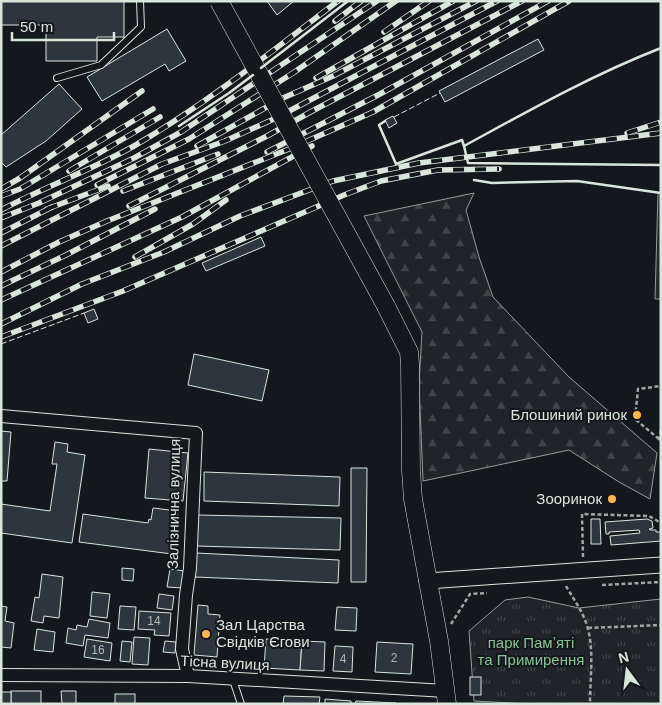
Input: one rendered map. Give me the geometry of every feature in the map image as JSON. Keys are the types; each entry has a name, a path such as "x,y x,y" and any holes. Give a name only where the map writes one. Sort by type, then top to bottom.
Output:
{"main road":[{"path":"219,1 386,306 409,352 413,499 446,697"}],"street":[{"name":"Залізнична вулиця","path":"1,416 196,434 190,568 182,648 188,676"},
{"path":"427,581 661,565"},
{"name":"Тісна вулиця","path":"1,675 188,676 446,697"}],"lane":[{"path":"57,78 101,64 141,27 140,1"},
{"path":"233,680 241,704"}],"path":[{"path":"660,440 635,419 638,389 661,386"},
{"path":"660,440 661,430"},
{"path":"584,571 582,514 649,516 661,523"},
{"path":"595,585 661,582"},
{"path":"566,586 588,628 590,704"},
{"path":"557,587 576,586"},
{"path":"451,625 470,594 490,592"},
{"path":"588,628 661,625"}],"green space":[{"path":"474,193 466,210 479,257 493,297 569,377 657,453 650,499 569,450 423,481 419,383 422,332 364,216"},
{"name":"парк Памʼяті та Примирення","path":"528,597 579,608 661,599 661,704 530,704 474,701 469,631 505,600"}],"shaded area":[{"path":"658,193 661,193 661,299 655,299"}],"building":[{"path":"1,1 124,1 124,37 97,37 97,61 46,61 46,25 1,25"},
{"path":"267,1 294,1 277,15"},
{"path":"167,29 186,61 169,71 165,64 102,101 87,77"},
{"path":"538,39 544,50 445,102 439,91"},
{"path":"59,84 82,109 46,141 6,167 1,162 1,135"},
{"path":"393,116 397,123 389,128 385,120"},
{"path":"261,237 265,246 206,271 202,263"},
{"path":"94,309 98,319 88,323 84,313"},
{"path":"194,354 269,370 262,401 188,385"},
{"path":"1,431 11,432 7,481 1,481"},
{"path":"55,442 68,444 67,452 85,455 72,543 1,533 1,504 50,511 57,464 52,464"},
{"path":"149,449 188,453 183,501 145,498"},
{"path":"351,468 367,468 366,582 351,582"},
{"path":"204,472 340,477 339,506 204,501"},
{"path":"153,508 178,511 172,554 79,542 83,514 148,523 149,519 151,520"},
{"path":"197,515 341,518 340,550 196,546"},
{"path":"591,519 600,519 601,544 591,544"},
{"path":"647,519 652,521 653,528 650,530 661,532 661,541 611,545 610,536 640,533 639,530 609,532 609,534 606,534 605,522"},
{"path":"196,553 339,560 338,583 195,577"},
{"path":"122,568 134,569 133,581 122,580"},
{"path":"170,569 185,571 183,588 167,587"},
{"path":"42,574 63,577 59,618 44,616 43,623 31,621 35,597 39,598"},
{"path":"92,592 110,594 107,618 90,616"},
{"path":"159,594 174,596 172,610 157,608"},
{"path":"198,605 208,606 208,614 220,615 217,657 194,655"},
{"path":"1,606 7,607 5,621 14,623 11,648 1,647"},
{"path":"120,606 136,607 134,630 118,629"},
{"path":"337,607 357,608 356,631 335,630"},
{"path":"139,611 171,613 169,636 154,635 155,630 138,629"},
{"path":"89,619 110,623 108,638 85,635 83,646 66,643 68,628 76,630 77,625 87,627"},
{"path":"37,629 55,632 53,652 34,650"},
{"path":"134,637 150,638 148,665 132,664"},
{"path":"87,639 112,643 110,661 84,657"},
{"path":"266,639 302,641 300,670 264,668"},
{"path":"122,641 132,642 130,662 120,661"},
{"path":"165,641 176,642 175,653 163,652"},
{"path":"302,641 325,642 324,671 300,670"},
{"path":"377,642 413,644 411,674 375,672"},
{"path":"335,646 353,647 352,672 333,671"},
{"path":"470,677 481,677 481,695 470,695"},
{"path":"11,691 41,691 41,704 11,704"},
{"path":"61,691 76,691 76,704 62,704"},
{"path":"1,692 11,692 11,704 1,704"},
{"path":"115,694 135,694 135,704 115,704"},
{"path":"284,696 320,697 319,704 283,704"},
{"path":"325,699 351,701 351,704 325,704"},
{"path":"356,701 396,703 396,704 355,704"}],"railway":[{"path":"1,210 118,155 161,130 238,77 338,1"},
{"path":"335,21 361,1"},
{"path":"1,218 39,203 134,158 181,132 377,1"},
{"path":"97,185 189,139 293,73 396,1"},
{"path":"384,32 429,1"},
{"path":"316,78 453,1"},
{"path":"197,146 283,98 333,76 476,1"},
{"path":"1,246 162,164 225,141 276,118 497,1"},
{"path":"129,206 267,136 522,1"},
{"path":"267,152 380,94 548,1"},
{"path":"1,272 59,242 107,221 289,149 373,112 569,1"},
{"path":"1,189 20,178 142,91"},
{"path":"1,196 20,189 153,109"},
{"path":"69,171 160,117"},
{"path":"627,133 661,122"},
{"path":"1,324 82,284 164,252 240,216 333,181 419,163 661,133"},
{"path":"1,300 182,217 312,146"},
{"path":"123,191 218,154"},
{"path":"1,337 123,291 344,195 381,181 438,170 499,169"},
{"path":"47,209 108,186"},
{"path":"135,257 193,224 226,200"},
{"path":"1,233 52,207"},
{"path":"1,286 155,209"}],"fence":[{"path":"394,117 440,93"},
{"path":"1,344 84,313"}],"wall":[{"path":"261,68 348,1"},
{"path":"661,48 585,82 464,146 468,163 661,165"},
{"path":"179,126 253,75"},
{"path":"385,121 379,125 396,164 462,140 464,146"},
{"path":"474,180 492,183 577,181 661,193"}],"place":[{"name":"Блошиний ринок","path":"637,415"},
{"name":"Зооринок","path":"612,499"},
{"name":"Зал Царства Свідків Єгови","path":"206,634"}]}
